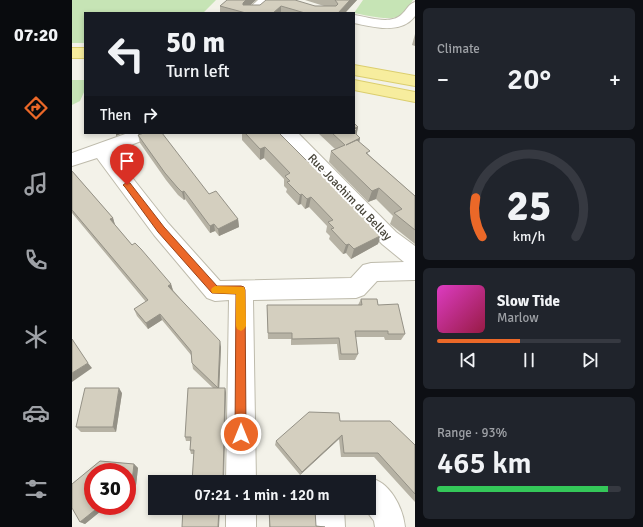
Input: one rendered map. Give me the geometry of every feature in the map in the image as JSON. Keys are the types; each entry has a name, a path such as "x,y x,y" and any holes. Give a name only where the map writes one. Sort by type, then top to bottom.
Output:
{"main road":[{"path":"72,53 84,53"},
{"path":"72,67 84,67"},
{"path":"355,70 415,81"},
{"path":"392,76 405,72 415,74"},
{"path":"355,84 415,97"}],"street":[{"path":"252,12 266,0"},
{"path":"355,19 383,24 395,23 405,19 415,6"},
{"path":"72,160 143,134"},
{"name":"Rue Joachim du Bellay","path":"289,134 389,238 415,258"},
{"path":"100,149 161,229 215,290 356,288 370,272 415,271"},
{"path":"241,290 241,475"},
{"path":"376,499 389,515 390,527"},
{"path":"241,515 241,527"},
{"path":"329,515 330,527"}],"green space":[{"path":"72,0 216,0 204,12 84,12 84,43 72,43"},
{"path":"363,0 413,0 406,10 397,17 385,18 355,12"},
{"path":"72,80 84,80 84,92 80,101 72,105"}],"building":[{"path":"227,0 246,0 243,5 260,5 266,0 295,0 315,6 336,6 338,4 335,0 350,0 339,12 302,12 281,6 274,12 242,12 220,6"},
{"path":"355,133 360,138 346,145 357,140 370,151 366,153 415,196 415,230 394,213 402,209 379,188 372,191 331,151 345,145 333,134"},
{"path":"163,134 209,194 216,191 238,219 218,229 214,224 210,226 184,191 182,192 165,173 138,135"},
{"path":"246,134 280,134 308,162 313,160 352,201 349,202 382,235 354,249 349,244 346,245 331,229 334,228 328,222 333,220 311,197 307,199 302,194 300,195 287,182 290,181 285,176 290,173 265,147 260,149"},
{"path":"72,171 113,218 110,219 132,245 135,243 141,249 171,284 168,286 220,341 218,388 192,363 191,351 160,314 146,323 134,309 148,300 72,210"},
{"path":"361,299 377,299 378,305 398,304 405,334 388,334 388,331 355,331 358,354 341,354 339,338 292,339 292,333 268,333 267,305 362,305"},
{"path":"72,339 88,363 72,373"},
{"path":"85,388 119,388 113,427 76,427"},
{"path":"188,388 225,388 223,475 192,475 194,450 190,450 191,437 185,437"},
{"path":"309,412 339,413 340,421 390,421 415,445 415,494 378,453 344,453 342,435 302,472 276,441"},
{"path":"100,461 123,463 98,463"},
{"path":"84,474 84,515 89,515 80,522 72,508 72,484"},
{"path":"183,515 219,515 218,527 182,527"},
{"path":"269,515 315,515 316,526 325,527 270,527"}],"slow traffic":[{"path":"215,290 241,290 241,326"}],"route":[{"path":"127,185 161,229 215,290 241,290 241,434"}]}
